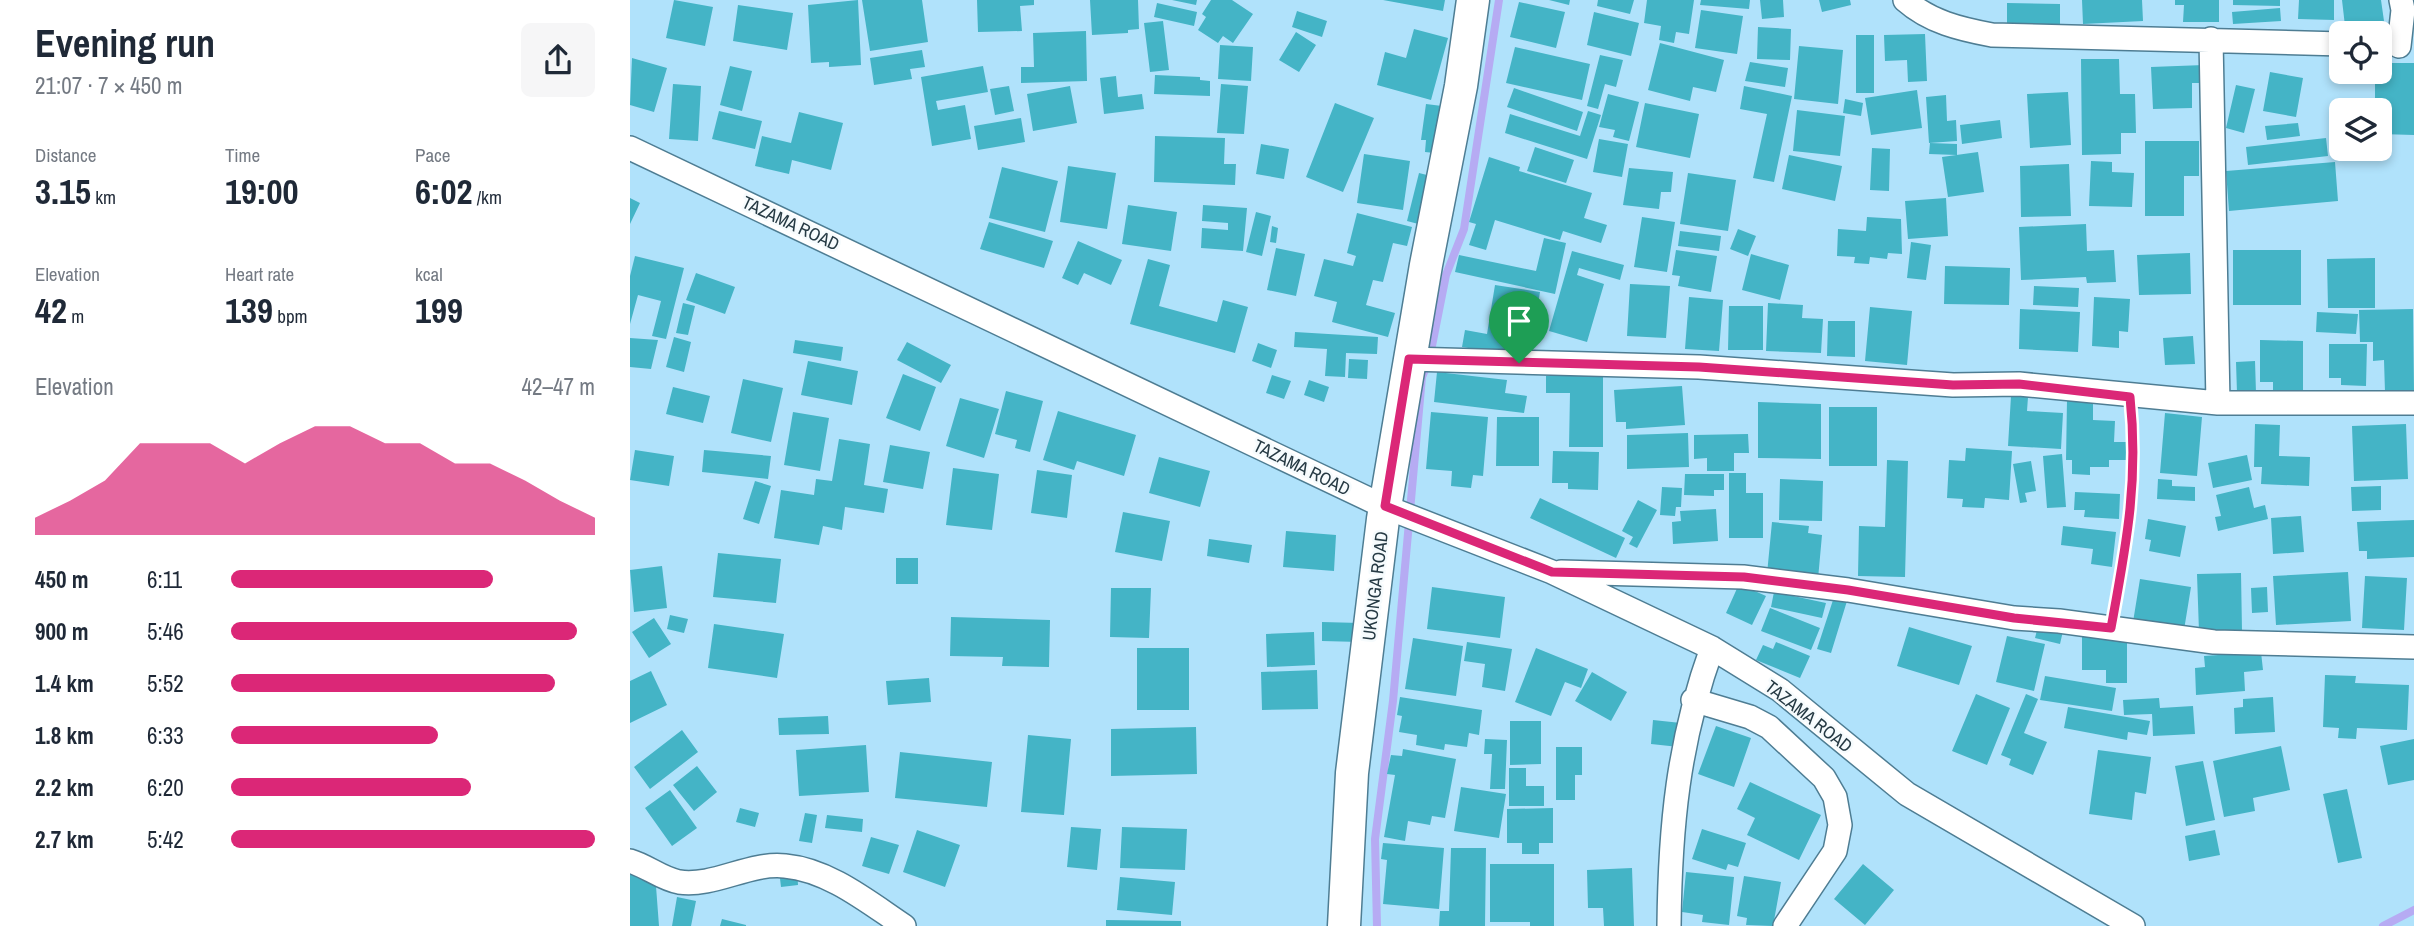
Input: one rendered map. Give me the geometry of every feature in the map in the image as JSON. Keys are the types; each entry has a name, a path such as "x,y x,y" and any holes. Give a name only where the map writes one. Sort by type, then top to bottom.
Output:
{"street":[{"name":"UKONGA ROAD","path":"1344,926 1352,773 1385,506 1409,359 1461,86 1473,0"},
{"path":"1905,0 1930,17 1957,29 1992,35 2329,44"},
{"path":"2398,46 2403,10 2400,0"},
{"path":"2211,39 2218,403"},
{"name":"TAZAMA ROAD","path":"630,148 1385,506 1552,572 1712,648 1780,690 1907,793 2133,926"},
{"path":"1409,359 1699,367 1953,385 2019,384 2130,397 2218,403 2414,403"},
{"path":"1552,572 1744,577 1848,590 2014,618 2214,642 2414,647"},
{"path":"1670,926 1670,846 1679,762 1693,700 1712,648"},
{"path":"1693,700 1750,717 1769,727 1824,778 1836,797 1840,825 1836,851 1785,926"},
{"path":"630,861 679,881 700,881 762,866 786,866 812,873 857,893 904,926"}],"path":[{"path":"2111,628 2123,572 2134,488 2135,447 2130,397"}],"building":[{"path":"674,0 713,7 705,46 666,38"},
{"path":"858,0 861,65 829,67 829,62 811,63 808,5"},
{"path":"862,0 922,0 928,42 870,51"},
{"path":"977,0 1034,0 1034,5 1020,6 1022,31 978,32"},
{"path":"1090,0 1138,0 1139,29 1128,30 1128,33 1092,35"},
{"path":"1172,0 1197,0 1196,5"},
{"path":"1211,0 1232,0 1253,14 1233,43 1223,36 1218,43 1198,30 1206,17 1202,14"},
{"path":"1383,0 1445,0 1443,11"},
{"path":"1549,0 1570,0 1569,5"},
{"path":"1598,0 1634,0 1630,14 1597,6"},
{"path":"1647,0 1694,0 1689,34 1676,32 1674,43 1659,40 1661,26 1644,23"},
{"path":"1701,0 1750,0 1749,9 1700,5"},
{"path":"1760,0 1783,0 1784,17 1762,19"},
{"path":"1819,0 1850,0 1851,5 1822,12"},
{"path":"2082,0 2142,0 2143,21 2083,24"},
{"path":"2175,0 2219,0 2219,22 2183,22 2184,5 2175,5"},
{"path":"2233,0 2280,0 2280,6 2233,5"},
{"path":"2299,0 2334,0 2334,20 2298,19"},
{"path":"2342,0 2381,0 2384,21 2344,21"},
{"path":"1519,2 1565,12 1556,48 1510,37"},
{"path":"1157,3 1197,12 1194,26 1154,17"},
{"path":"2007,3 2060,4 2060,28 2007,27"},
{"path":"738,5 793,13 787,50 733,41"},
{"path":"2280,8 2281,21 2233,24 2232,12"},
{"path":"1701,10 1743,16 1737,54 1695,48"},
{"path":"1297,11 1327,21 1322,37 1292,27"},
{"path":"1594,12 1639,23 1631,56 1587,45"},
{"path":"1163,21 1169,70 1150,72 1144,23"},
{"path":"1758,27 1791,29 1790,60 1757,59"},
{"path":"1414,29 1448,38 1431,100 1377,85 1385,52 1406,58"},
{"path":"1086,31 1087,81 1021,83 1021,67 1034,67 1033,33"},
{"path":"1296,32 1316,45 1299,72 1279,60"},
{"path":"1925,34 1927,81 1908,82 1907,60 1885,61 1884,35"},
{"path":"1856,35 1874,35 1874,93 1856,93"},
{"path":"1660,43 1724,60 1716,92 1693,87 1690,101 1648,90"},
{"path":"1220,45 1253,47 1251,81 1218,79"},
{"path":"1799,46 1843,50 1838,104 1794,99"},
{"path":"1515,47 1590,64 1582,100 1506,83"},
{"path":"922,50 925,67 910,69 912,79 874,85 870,58"},
{"path":"1600,55 1623,60 1616,87 1605,84 1598,109 1587,106"},
{"path":"632,58 667,68 654,112 630,105"},
{"path":"2081,59 2119,59 2120,94 2135,94 2136,133 2121,133 2121,154 2082,155"},
{"path":"1750,62 1788,68 1785,87 1745,81"},
{"path":"2392,63 2414,63 2414,135 2392,134 2392,98 2375,98 2375,84 2392,84"},
{"path":"2204,65 2205,83 2192,83 2192,108 2153,109 2151,67"},
{"path":"730,66 752,71 742,111 720,105"},
{"path":"983,66 988,92 936,101 938,110 965,105 971,139 932,146 921,77"},
{"path":"2270,72 2303,78 2296,117 2263,111"},
{"path":"1155,75 1200,77 1200,80 1210,81 1210,96 1154,94"},
{"path":"1116,76 1118,97 1142,94 1144,109 1104,114 1100,78"},
{"path":"673,84 701,86 698,141 669,139"},
{"path":"1221,84 1248,86 1244,134 1217,133"},
{"path":"2236,85 2255,89 2244,133 2226,128"},
{"path":"1009,86 1014,111 995,115 990,89"},
{"path":"1070,86 1077,123 1033,131 1027,94"},
{"path":"1744,86 1792,96 1774,182 1753,178 1767,114 1740,109"},
{"path":"1514,88 1583,112 1577,131 1507,107"},
{"path":"1917,90 1922,128 1871,135 1865,98"},
{"path":"2068,92 2071,145 2030,148 2027,94"},
{"path":"1608,94 1639,102 1629,141 1613,137 1615,130 1599,127"},
{"path":"1946,95 1947,121 1956,120 1957,141 1929,143 1926,97"},
{"path":"1845,99 1863,103 1861,116 1843,113"},
{"path":"1335,103 1374,118 1343,192 1306,177"},
{"path":"1645,103 1699,114 1690,158 1636,147"},
{"path":"1426,104 1450,107 1444,154 1425,152 1426,140 1421,140"},
{"path":"1797,110 1845,116 1840,156 1793,151"},
{"path":"719,111 762,121 755,149 712,139"},
{"path":"1588,111 1601,115 1587,159 1505,133 1510,114 1580,136"},
{"path":"799,112 843,123 831,170 792,160 789,174 755,166 762,136 791,143"},
{"path":"1021,118 1025,142 978,150 974,126"},
{"path":"2000,120 2002,138 1962,144 1960,125"},
{"path":"2298,123 2300,136 2267,140 2265,126"},
{"path":"1155,136 1225,138 1224,164 1236,164 1235,185 1154,182"},
{"path":"2326,138 2328,156 2248,165 2246,147"},
{"path":"1599,139 1628,144 1622,177 1593,172"},
{"path":"2145,141 2199,141 2199,176 2184,176 2184,216 2145,216"},
{"path":"1930,143 1957,144 1957,155 1929,154"},
{"path":"1261,144 1289,149 1284,179 1256,174"},
{"path":"1535,147 1574,160 1566,183 1527,171"},
{"path":"1872,148 1890,149 1889,191 1870,190"},
{"path":"1978,152 1984,192 1948,197 1942,157"},
{"path":"1364,154 1410,161 1403,210 1357,203"},
{"path":"1789,155 1842,166 1835,201 1782,189"},
{"path":"1489,157 1520,167 1519,171 1592,193 1584,218 1607,225 1601,243 1563,231 1560,240 1495,220 1486,250 1469,245 1476,224 1469,222"},
{"path":"2091,161 2112,162 2112,172 2134,173 2132,207 2089,206"},
{"path":"2335,162 2338,201 2229,211 2226,171"},
{"path":"2069,164 2071,216 2021,217 2020,166"},
{"path":"1068,166 1116,173 1107,229 1060,222"},
{"path":"1002,167 1058,181 1045,232 989,218"},
{"path":"1629,168 1673,172 1671,192 1661,192 1659,209 1623,205"},
{"path":"1419,173 1439,178 1426,226 1407,221"},
{"path":"1688,173 1736,180 1728,231 1680,224"},
{"path":"630,198 640,203 630,224"},
{"path":"1946,198 1948,236 1908,239 1905,201"},
{"path":"1128,205 1177,212 1171,251 1122,244"},
{"path":"1203,205 1247,208 1243,251 1201,248 1202,228 1228,230 1228,223 1202,221"},
{"path":"1256,212 1271,216 1262,256 1246,252"},
{"path":"1357,213 1412,227 1407,246 1393,243 1383,282 1373,280 1366,305 1395,313 1388,337 1332,322 1337,302 1314,296 1324,259 1353,266 1356,256 1347,253"},
{"path":"1642,217 1675,222 1667,272 1634,267"},
{"path":"1867,217 1901,219 1902,254 1888,253 1887,259 1870,257 1869,264 1854,263 1855,257 1837,256 1838,229 1866,231"},
{"path":"989,222 1053,241 1044,268 980,249"},
{"path":"2086,224 2087,251 2114,250 2116,282 2087,283 2086,277 2021,280 2019,227"},
{"path":"1272,226 1278,228 1276,243 1270,242"},
{"path":"1738,229 1756,236 1748,256 1730,249"},
{"path":"1680,231 1721,236 1719,251 1678,246"},
{"path":"1544,238 1566,243 1555,294 1455,272 1459,255 1536,271"},
{"path":"1078,241 1122,260 1111,285 1084,273 1078,285 1062,278"},
{"path":"1911,242 1931,245 1926,280 1907,278"},
{"path":"1276,248 1305,254 1296,296 1267,290"},
{"path":"1676,250 1717,256 1711,292 1678,286 1680,276 1672,275"},
{"path":"2233,250 2301,250 2301,305 2233,305"},
{"path":"1572,251 1624,265 1620,280 1579,268 1577,275 1604,284 1587,342 1549,331"},
{"path":"2190,253 2191,294 2139,295 2137,255"},
{"path":"1751,254 1789,265 1780,300 1742,290"},
{"path":"635,256 684,268 666,339 652,336 661,301 638,295 630,324 630,276"},
{"path":"2375,258 2375,308 2328,308 2327,259"},
{"path":"1148,259 1170,265 1159,306 1217,322 1223,300 1248,307 1235,353 1130,324"},
{"path":"1945,266 2010,268 2009,305 1944,304"},
{"path":"696,273 735,287 725,314 686,300"},
{"path":"1630,284 1670,286 1666,338 1627,336"},
{"path":"1495,285 1540,292 1532,344 1509,341 1507,354 1462,347 1465,330 1487,334"},
{"path":"2034,286 2079,288 2078,307 2033,305"},
{"path":"1689,297 1723,300 1719,351 1685,349"},
{"path":"2094,297 2130,299 2128,332 2119,331 2119,348 2092,346"},
{"path":"683,303 695,306 688,335 676,333"},
{"path":"1768,303 1803,305 1802,318 1823,319 1821,353 1766,351"},
{"path":"1729,306 1763,306 1763,350 1728,350"},
{"path":"1870,307 1912,311 1907,365 1865,361"},
{"path":"2020,309 2080,312 2078,352 2019,349"},
{"path":"2413,309 2414,392 2385,392 2384,360 2373,361 2373,342 2360,342 2359,310"},
{"path":"2317,312 2358,314 2356,334 2316,332"},
{"path":"1828,321 1855,321 1855,357 1827,356"},
{"path":"1295,332 1378,337 1377,354 1346,353 1345,377 1325,376 1327,349 1294,347"},
{"path":"2193,336 2195,364 2165,365 2163,338"},
{"path":"674,337 691,342 684,372 666,367"},
{"path":"630,338 658,340 651,369 630,367"},
{"path":"795,340 843,347 841,361 793,353"},
{"path":"2260,340 2303,341 2303,392 2273,392 2273,382 2260,382"},
{"path":"907,342 951,365 941,383 897,360"},
{"path":"1258,343 1277,350 1271,368 1252,361"},
{"path":"2329,344 2367,344 2366,386 2341,385 2341,378 2329,378"},
{"path":"1349,359 1368,360 1367,379 1348,378"},
{"path":"808,361 858,371 852,405 801,395"},
{"path":"2255,361 2256,393 2237,393 2236,362"},
{"path":"1437,372 1507,380 1505,393 1527,396 1524,413 1434,402"},
{"path":"903,374 936,387 920,431 886,418"},
{"path":"1272,375 1291,381 1284,399 1266,393"},
{"path":"1546,376 1603,376 1603,447 1569,447 1570,393 1546,393"},
{"path":"743,379 783,388 771,442 731,433"},
{"path":"1309,380 1329,387 1324,402 1304,395"},
{"path":"1682,386 1685,425 1626,429 1626,422 1616,422 1614,390"},
{"path":"673,387 710,396 703,423 666,414"},
{"path":"1006,391 1043,401 1030,452 1015,448 1017,440 995,434"},
{"path":"2011,396 2028,397 2027,411 2063,413 2061,449 2008,446"},
{"path":"960,398 999,409 984,458 946,446"},
{"path":"2067,400 2093,401 2093,420 2115,421 2114,442 2133,442 2132,460 2109,460 2109,467 2090,467 2090,475 2072,474 2072,460 2066,460"},
{"path":"1758,402 1821,404 1821,459 1758,458"},
{"path":"1829,407 1877,407 1877,466 1829,466"},
{"path":"1058,411 1136,435 1124,476 1077,461 1074,470 1043,460"},
{"path":"793,412 829,418 820,471 784,465"},
{"path":"1431,412 1488,417 1483,476 1473,475 1471,488 1451,486 1452,471 1426,469"},
{"path":"2165,413 2202,417 2197,476 2160,473"},
{"path":"1497,417 1539,417 1539,466 1496,466"},
{"path":"2255,424 2280,425 2279,456 2310,457 2309,486 2261,484 2262,467 2254,467"},
{"path":"2406,424 2408,479 2354,481 2352,426"},
{"path":"1688,433 1689,467 1627,469 1627,435"},
{"path":"1748,434 1749,453 1734,453 1734,471 1707,471 1707,458 1694,459 1694,435"},
{"path":"839,439 870,444 864,485 888,489 884,513 845,507 842,530 823,526 819,545 774,538 781,490 814,495 816,479 832,481"},
{"path":"890,445 930,452 923,489 883,482"},
{"path":"1966,448 2012,451 2009,500 1985,498 1984,508 1962,507 1963,499 1947,498 1949,460 1965,461"},
{"path":"635,450 674,456 669,486 630,480"},
{"path":"704,450 771,456 768,479 702,472"},
{"path":"1553,451 1599,452 1598,490 1568,489 1568,483 1552,483"},
{"path":"2062,454 2066,507 2047,508 2043,456"},
{"path":"2247,455 2252,480 2213,488 2208,463"},
{"path":"1159,457 1210,471 1200,507 1149,493"},
{"path":"1887,460 1908,461 1905,577 1858,576 1859,526 1885,527"},
{"path":"2031,461 2036,491 2025,493 2027,502 2020,503 2013,464"},
{"path":"953,468 999,474 992,530 946,525"},
{"path":"1037,470 1072,475 1067,518 1031,513"},
{"path":"1729,473 1746,473 1746,493 1763,493 1763,538 1729,538"},
{"path":"1685,474 1724,474 1724,490 1714,490 1714,496 1684,495"},
{"path":"1780,479 1823,481 1822,521 1779,520"},
{"path":"2158,479 2172,480 2172,486 2195,487 2195,501 2157,499"},
{"path":"755,481 771,486 759,524 743,519"},
{"path":"2381,486 2381,510 2352,511 2351,487"},
{"path":"1662,487 1682,488 1681,507 1676,507 1675,516 1660,515"},
{"path":"2249,487 2254,508 2265,505 2268,519 2218,531 2215,517 2221,516 2216,495"},
{"path":"2075,492 2120,494 2119,519 2084,517 2085,510 2074,510"},
{"path":"1540,498 1625,538 1616,558 1530,518"},
{"path":"1638,500 1657,510 1637,548 1629,544 1633,537 1622,531"},
{"path":"1716,509 1718,541 1673,544 1672,522 1681,521 1680,511"},
{"path":"1123,512 1170,521 1162,561 1115,552"},
{"path":"2301,516 2304,552 2273,554 2271,518"},
{"path":"2148,519 2186,526 2180,557 2149,551 2151,540 2145,539"},
{"path":"2414,520 2414,557 2367,559 2367,551 2359,551 2357,522"},
{"path":"1772,522 1809,526 1808,533 1822,535 1818,579 1767,574"},
{"path":"2063,526 2116,532 2112,567 2091,564 2093,549 2061,545"},
{"path":"1286,531 1336,535 1334,571 1283,567"},
{"path":"1209,539 1252,545 1249,563 1207,556"},
{"path":"718,553 781,559 776,603 713,597"},
{"path":"896,558 918,558 918,584 896,584"},
{"path":"662,566 667,608 634,612 630,570"},
{"path":"2348,572 2351,621 2276,625 2273,576"},
{"path":"2241,573 2242,631 2199,632 2197,574"},
{"path":"2365,576 2407,578 2404,630 2362,628"},
{"path":"2140,579 2191,587 2184,630 2133,622"},
{"path":"1739,584 1766,596 1752,625 1726,613"},
{"path":"1432,587 1505,597 1500,638 1427,629"},
{"path":"2267,587 2268,612 2252,613 2251,588"},
{"path":"1111,588 1151,588 1149,638 1110,637"},
{"path":"1774,592 1826,603 1822,618 1771,607"},
{"path":"1834,597 1847,601 1831,653 1817,649"},
{"path":"1770,608 1820,628 1811,650 1761,631"},
{"path":"670,615 688,619 684,633 667,629"},
{"path":"951,617 1050,620 1049,667 1002,666 1003,657 950,656"},
{"path":"654,618 671,644 649,658 632,632"},
{"path":"1322,622 1360,623 1360,642 1322,641"},
{"path":"714,624 784,634 777,678 708,668"},
{"path":"2038,626 2063,631 2060,644 2035,638"},
{"path":"1909,627 1972,646 1959,685 1897,666"},
{"path":"1314,632 1315,665 1267,667 1266,634"},
{"path":"2082,634 2127,635 2127,683 2106,683 2106,670 2082,670"},
{"path":"2007,636 2045,644 2034,691 1996,682"},
{"path":"1413,638 1463,646 1456,696 1405,689"},
{"path":"1467,642 1512,649 1505,691 1482,687 1485,664 1464,661"},
{"path":"1776,642 1810,656 1800,678 1756,660 1763,645 1773,649"},
{"path":"1137,648 1189,648 1189,710 1137,710"},
{"path":"1536,648 1588,669 1581,688 1565,682 1551,716 1515,702"},
{"path":"2261,652 2263,670 2244,672 2245,691 2196,695 2195,668 2205,667 2204,656"},
{"path":"1317,670 1318,709 1262,710 1261,672"},
{"path":"651,671 667,705 630,723 630,681"},
{"path":"1592,672 1627,692 1611,721 1575,701"},
{"path":"2325,675 2356,676 2355,683 2409,685 2407,730 2357,728 2356,739 2338,738 2339,728 2323,727"},
{"path":"2045,676 2116,688 2112,711 2040,700"},
{"path":"929,678 931,702 888,705 886,681"},
{"path":"1976,694 2010,708 1987,765 1952,751"},
{"path":"2026,694 2038,699 2024,733 2047,742 2033,775 2009,765 2011,759 2001,755"},
{"path":"1400,697 1482,710 1479,735 1469,733 1467,747 1445,744 1444,750 1416,745 1417,735 1399,732 1402,716 1397,715"},
{"path":"2273,697 2275,732 2235,734 2234,708 2243,707 2243,699"},
{"path":"2159,698 2160,708 2193,706 2195,734 2153,736 2152,714 2124,715 2123,700"},
{"path":"2068,707 2150,721 2147,735 2128,732 2127,740 2064,728"},
{"path":"828,716 829,734 779,735 778,718"},
{"path":"1653,720 1681,723 1679,747 1651,744"},
{"path":"1510,721 1541,721 1541,764 1510,765"},
{"path":"1716,726 1751,738 1734,787 1698,774"},
{"path":"1196,727 1197,774 1111,776 1111,729"},
{"path":"682,730 698,752 650,789 634,767"},
{"path":"1028,735 1071,739 1064,815 1021,812"},
{"path":"1485,739 1507,740 1505,789 1490,789 1492,754 1484,754"},
{"path":"2414,739 2414,780 2388,785 2380,746"},
{"path":"866,745 869,792 799,796 796,750"},
{"path":"2281,746 2290,790 2253,798 2255,811 2224,817 2213,761"},
{"path":"1556,747 1582,747 1582,775 1575,775 1575,800 1556,800"},
{"path":"1403,749 1456,759 1445,818 1432,816 1430,825 1408,821 1405,841 1384,837 1395,775 1387,774 1391,755 1402,756"},
{"path":"2098,750 2151,757 2146,794 2135,792 2132,820 2089,814"},
{"path":"900,752 992,762 987,807 895,798"},
{"path":"2203,761 2215,820 2186,826 2175,766"},
{"path":"697,766 717,792 694,811 673,785"},
{"path":"1509,768 1526,768 1526,786 1544,786 1544,806 1509,806"},
{"path":"1750,782 1821,815 1799,860 1747,835 1755,818 1737,809"},
{"path":"1461,787 1506,794 1499,838 1454,831"},
{"path":"2347,789 2362,858 2338,863 2323,794"},
{"path":"670,790 697,828 672,846 645,808"},
{"path":"740,808 759,813 755,827 736,822"},
{"path":"1553,808 1553,843 1539,843 1539,854 1522,854 1522,843 1507,843 1507,809"},
{"path":"805,813 817,815 812,843 799,841"},
{"path":"827,815 863,819 862,832 825,828"},
{"path":"1071,827 1101,829 1097,870 1067,867"},
{"path":"1122,827 1187,829 1185,870 1120,868"},
{"path":"1702,829 1746,843 1738,867 1728,864 1726,870 1692,859"},
{"path":"917,830 960,845 945,887 903,872"},
{"path":"2215,830 2220,855 2189,861 2185,836"},
{"path":"871,837 899,845 889,874 862,866"},
{"path":"1383,843 1444,848 1439,909 1383,904 1387,860 1381,859"},
{"path":"1451,848 1486,848 1485,926 1439,926 1440,911 1449,911"},
{"path":"1490,864 1554,864 1554,926 1530,926 1530,922 1490,922"},
{"path":"1863,864 1894,890 1865,925 1834,899"},
{"path":"1632,868 1634,926 1604,926 1603,908 1588,908 1587,870"},
{"path":"797,869 798,885 781,887 779,870"},
{"path":"1686,872 1734,877 1729,925 1702,922 1703,915 1682,912"},
{"path":"655,873 659,926 630,926 630,875"},
{"path":"1744,876 1781,882 1773,926 1746,925 1747,918 1737,916"},
{"path":"1120,877 1175,882 1172,915 1117,910"},
{"path":"677,897 696,901 691,926 672,926"},
{"path":"722,919 746,925 746,926 720,926"},
{"path":"1106,920 1181,921 1181,926 1106,926"}],"waterway":[{"path":"1377,926 1375,839 1393,701 1422,377 1429,361 1446,275 1464,229 1499,0"},
{"path":"2383,926 2414,910"}],"route":[{"path":"1409,359 1519,363 1699,367 1953,385 2019,384 2130,397 2135,447 2134,488 2123,572 2111,628 2014,618 1888,599 1848,590 1744,577 1552,572 1385,506 1409,359"}]}
